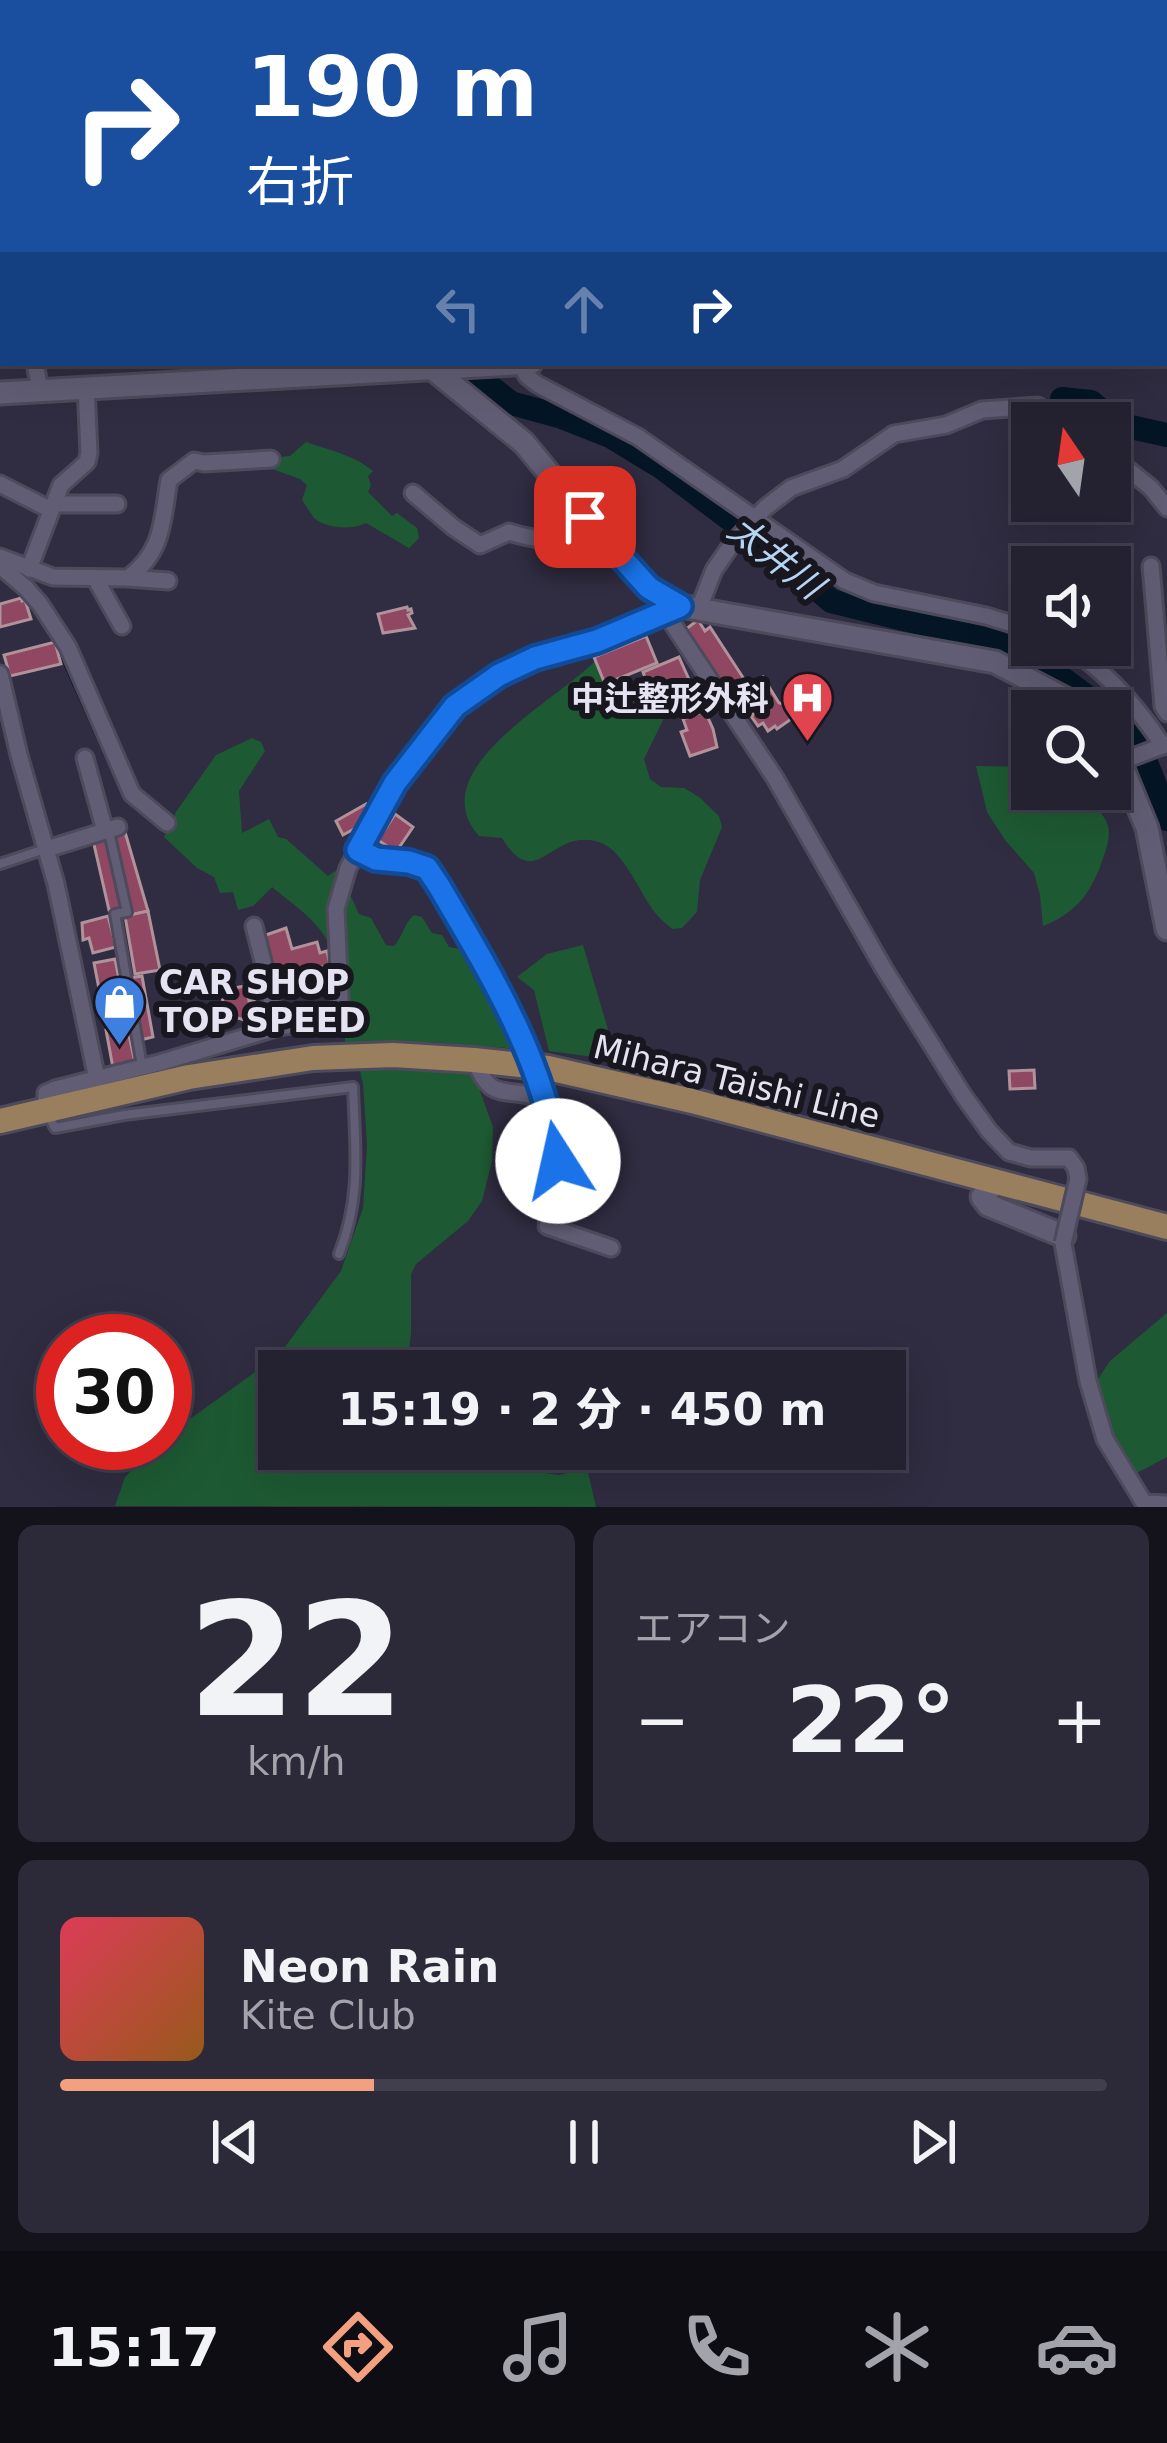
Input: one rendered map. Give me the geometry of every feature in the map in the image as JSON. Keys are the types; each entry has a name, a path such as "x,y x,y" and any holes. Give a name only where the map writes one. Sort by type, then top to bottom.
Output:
{"main road":[{"name":"Mihara Taishi Line","path":"0,1121 189,1078 313,1058 393,1055 474,1060 548,1068 692,1101 1167,1227"}],"street":[{"path":"36,366 40,389"},
{"path":"507,366 638,437 845,581 874,593 1011,624"},
{"path":"0,393 437,367 524,443 649,588 689,607 994,662 1048,690"},
{"path":"29,568 61,485 86,463 86,386"},
{"path":"1011,408 982,410 946,425 894,434 843,469 791,488 731,544 689,607 670,620 775,778 963,1095 1009,1152 1070,1158 1076,1168 1078,1179 1063,1239 1088,1381 1105,1438 1144,1503 1167,1504"},
{"path":"128,578 161,536 170,480 185,457 204,463 271,459"},
{"path":"1131,472 1167,508"},
{"path":"0,484 53,507 113,501"},
{"path":"413,493 480,545 509,532 537,541 585,517"},
{"path":"0,562 53,578 168,581"},
{"path":"0,562 40,604 68,647 132,794 167,823"},
{"path":"1151,566 1167,713"},
{"path":"95,578 122,626"},
{"path":"45,1111 46,1094 55,1089 275,1028 341,1017 336,909 348,868 395,783 455,706 499,675 535,658 689,607"},
{"path":"1095,666 1163,746 1131,753"},
{"path":"0,674 47,849 97,1079"},
{"path":"47,849 111,829 86,758"},
{"path":"1131,787 1147,828 1167,928"},
{"path":"358,850 376,859 427,868 512,1018 548,1103 558,1161 547,1226 611,1248"},
{"path":"254,926 275,1028"},
{"path":"474,1060 493,1090 534,1096 550,1145 556,1147"},
{"path":"995,1183 982,1197 988,1205 1063,1239"}],"lane":[{"path":"111,829 127,912 115,914 142,1067"},
{"path":"0,863 47,849"},
{"path":"45,1111 55,1128 353,1087 354,1204 339,1255"}],"green space":[{"path":"306,442 366,465 373,471 368,476 368,492 392,516 397,513 417,528 419,538 409,548 366,523 340,527 314,518 302,500 307,485 272,469 280,457 290,456"},
{"path":"595,661 603,684 639,689 665,716 644,759 650,779 661,787 684,788 719,816 722,827 700,880 697,912 682,928 672,929 660,918 617,854 599,842 568,843 525,861 502,838 479,836 466,811 467,786 480,762 526,716"},
{"path":"252,738 265,751 239,791 242,833 269,819 278,837 328,876 335,871 342,877 359,914 371,918 386,945 394,946 414,915 422,917 449,947 461,949 519,1049 432,1042 345,1043 337,965 316,925 272,887 253,906 238,910 233,892 220,893 214,877 164,837 216,755"},
{"path":"976,766 1011,767 1011,810 1099,811 1109,831 1107,845 1080,902 1043,926 1034,873 987,812"},
{"path":"583,945 617,1060 549,1051 534,990 517,977 547,954"},
{"path":"358,1062 431,1063 473,1072 493,1127 492,1161 482,1201 468,1221 416,1264 411,1274 409,1350 283,1350 341,1271 363,1208 367,1146"},
{"path":"1167,1313 1167,1457 1135,1474 1108,1432 1098,1379 1110,1361"},
{"path":"258,1370 258,1470 538,1470 559,1475 587,1470 596,1507 115,1506 132,1470 192,1470 192,1418"}],"building":[{"path":"21,598 31,619 0,627 0,604"},
{"path":"407,607 415,628 383,633 378,614"},
{"path":"698,620 705,631 710,627 744,679 727,691 686,629"},
{"path":"646,636 657,663 605,684 594,657"},
{"path":"55,642 61,664 10,676 4,655"},
{"path":"679,657 691,684 653,699 643,672"},
{"path":"763,677 779,703 790,705 797,715 768,731 732,696"},
{"path":"705,711 717,747 690,756 681,732 687,730 683,719"},
{"path":"366,804 374,818 343,835 336,821"},
{"path":"395,814 413,827 396,852 378,840"},
{"path":"125,832 148,911 132,915 114,835"},
{"path":"105,837 122,908 109,910 93,840"},
{"path":"148,911 160,970 135,974 125,916"},
{"path":"108,916 116,947 93,953 89,938 83,940 82,923"},
{"path":"286,928 292,949 317,942 320,953 327,951 330,965 275,978 263,936"},
{"path":"115,959 127,1020 106,1025 94,963"},
{"path":"142,976 153,1037 141,1040 129,978"},
{"path":"246,986 256,1011 244,1020 225,1020 222,994"},
{"name":"CAR SHOP TOP SPEED","path":"127,1026 135,1063 113,1068 106,1030"},
{"path":"1034,1070 1035,1088 1010,1089 1009,1071"}],"waterway":[{"name":"太井川","path":"470,366 511,403 610,436 661,467 831,601 997,642 1050,669 1078,690"},
{"path":"1062,399 1091,402 1117,424 1167,435"},
{"path":"54,638 115,775"},
{"name":"太井川","path":"1131,737 1167,819"}],"place":[{"name":"中辻整形外科","path":"808,744"},
{"name":"CAR SHOP TOP SPEED","path":"120,1047"}],"route":[{"path":"558,1161 548,1103 512,1018 439,886 427,868 376,859 358,850 395,783 455,706 499,675 535,658 597,641 680,606 649,588 585,517"}]}
